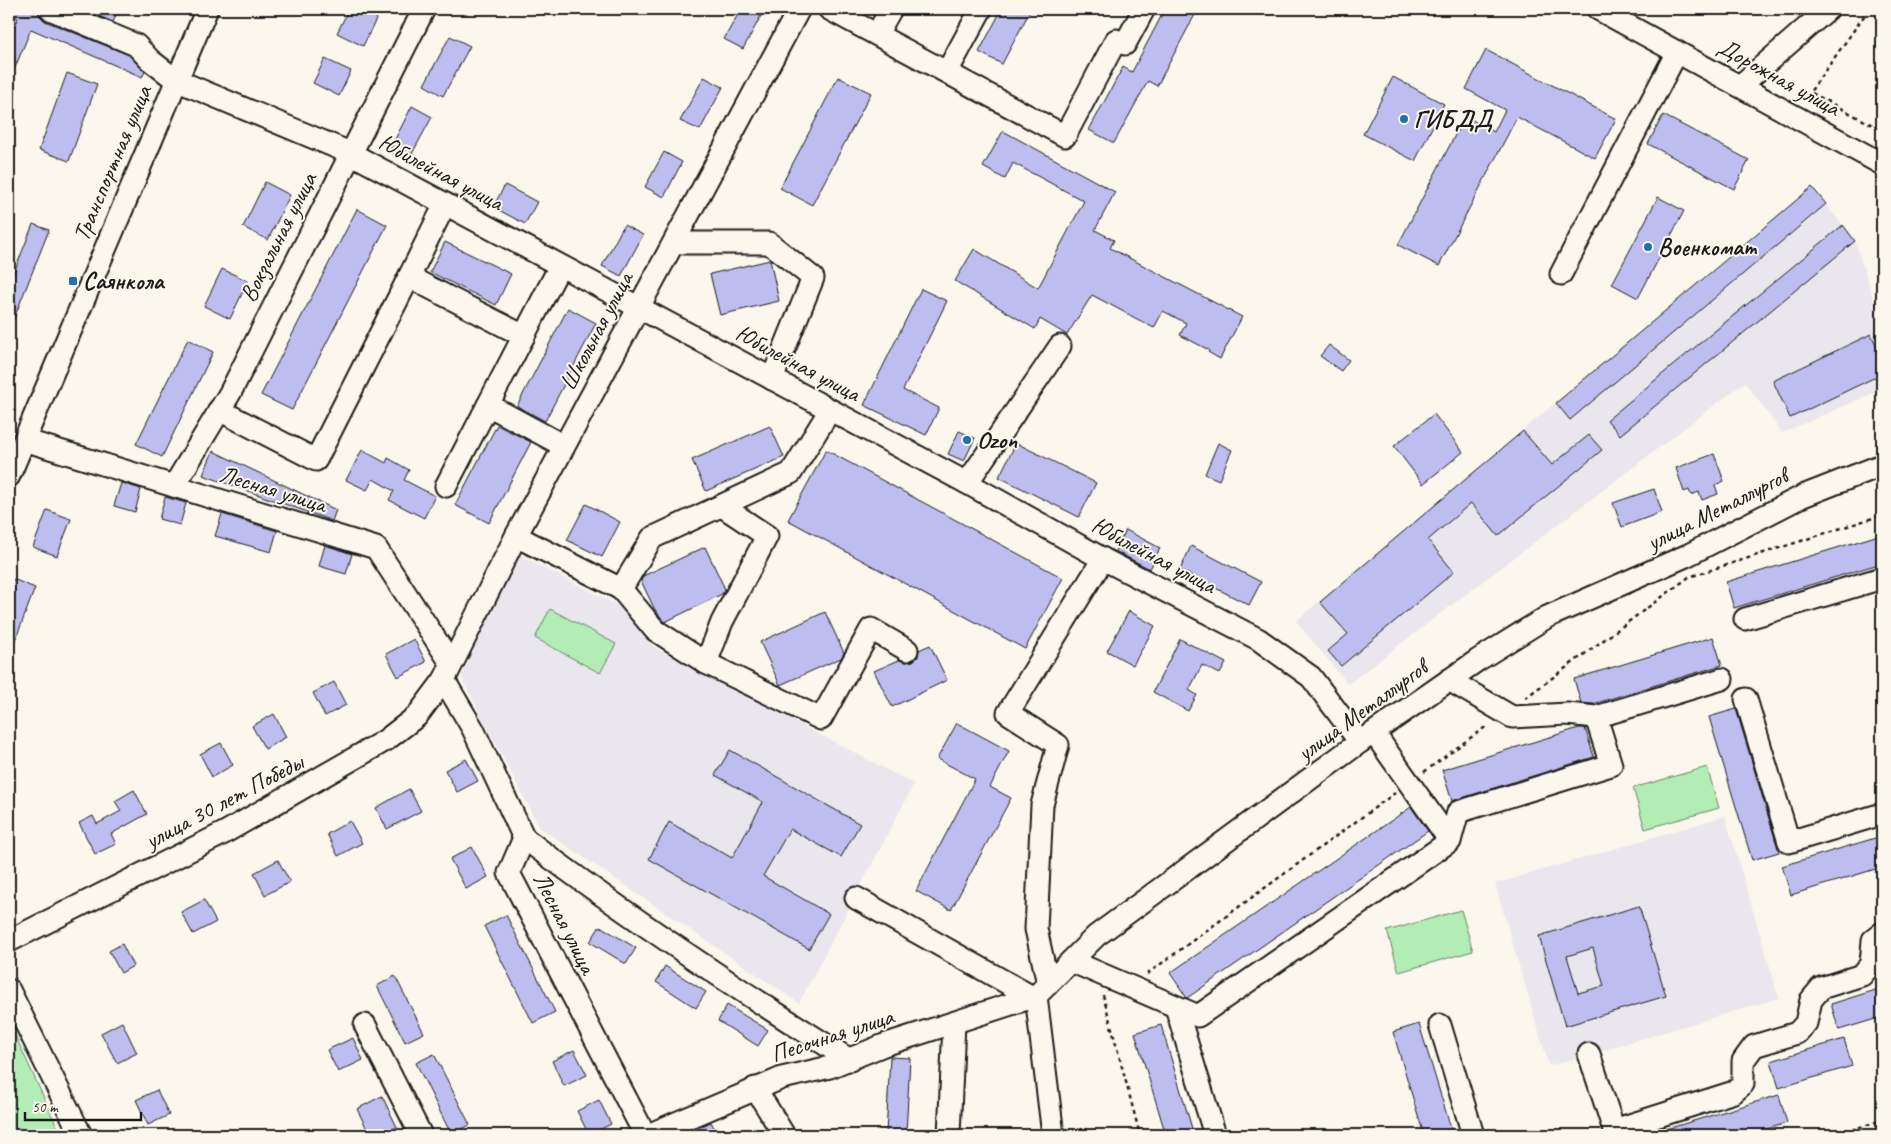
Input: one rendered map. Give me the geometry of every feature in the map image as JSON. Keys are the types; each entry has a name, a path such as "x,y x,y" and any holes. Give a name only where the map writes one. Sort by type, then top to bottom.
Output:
{"street":[{"name":"Юбилейная улица","path":"50,9 136,45 150,60 176,80 350,153 967,483 1103,559 1258,639 1311,677 1367,737 1450,841"},
{"name":"Транспортная улица","path":"9,476 207,9"},
{"name":"Вокзальная улица","path":"174,486 230,393 424,9"},
{"name":"Школьная улица","path":"447,671 516,536 799,9"},
{"path":"829,9 1065,136 1116,40 1125,44 1144,9"},
{"path":"877,34 891,9"},
{"path":"947,72 981,9"},
{"name":"Дорожная улица","path":"1598,9 1882,164"},
{"path":"1740,86 1828,9"},
{"path":"1561,274 1677,52"},
{"path":"219,410 316,460 445,204"},
{"path":"674,243 770,242 813,278 772,379"},
{"path":"446,486 560,266"},
{"path":"409,277 524,336"},
{"path":"967,483 1060,346"},
{"path":"488,405 564,446"},
{"path":"621,589 652,538 792,473 830,410"},
{"name":"Лесная улица","path":"24,440 376,548 447,671 472,729 524,838 509,873 646,1135"},
{"name":"улица Металлургов","path":"1039,992 1096,936 1367,737 1449,680 1547,617 1688,555 1803,496 1882,465"},
{"path":"706,663 722,622 767,536 722,506"},
{"path":"516,536 621,589 655,630 706,663 821,719 871,629 907,650"},
{"path":"1053,1135 1039,992 1036,929 1042,805 1058,745 1008,713 1103,559"},
{"path":"1745,620 1882,578"},
{"name":"улица 30 лет Победы","path":"9,942 224,833 386,740 417,716 447,671"},
{"path":"1449,680 1512,717 1567,714 1596,717 1722,679"},
{"path":"1746,699 1789,842 1882,814"},
{"path":"1071,961 1198,1016 1450,841 1458,812 1611,765 1596,717"},
{"path":"524,838 611,903 741,992 850,1060"},
{"path":"856,898 1039,992"},
{"path":"1589,1054 1615,1133 1734,1092 1742,1084 1743,1061 1754,1046 1797,1033 1806,1023 1811,1000 1821,988 1862,975 1871,964 1873,940 1882,933"},
{"path":"9,990 81,1135"},
{"name":"Песочная улица","path":"646,1135 782,1078 850,1060 884,1045 954,1023 1039,992"},
{"path":"1176,1007 1215,1135"},
{"path":"949,1135 954,1023"},
{"path":"364,1025 422,1135"},
{"path":"1440,1025 1473,1135"},
{"path":"755,1088 784,1135"}],"path":[{"path":"1869,9 1810,92 1882,130"},
{"path":"1097,972 1140,1135"},
{"path":"1836,1135 1882,1120"}],"shaded area":[{"path":"1812,187 1855,241 1882,326 1882,389 1782,433 1745,382 1348,684 1296,621"},
{"path":"519,555 621,607 655,648 914,784 799,1003 540,828 461,677"},
{"path":"1725,816 1779,998 1549,1066 1495,884"}],"green space":[{"path":"550,609 616,644 600,673 535,638"},
{"path":"1707,767 1719,808 1645,829 1633,788"},
{"path":"1461,910 1473,951 1399,972 1387,931"},
{"path":"9,1022 61,1135 9,1135"}],"building":[{"path":"9,9 38,9 40,16 45,21 129,55 145,72 142,77 31,29 9,82 9,39 18,18 9,15"},
{"path":"82,9 119,9 113,22"},
{"path":"349,9 381,9 363,46 337,33"},
{"path":"741,9 753,9 762,14 743,49 724,39"},
{"path":"1002,9 1031,9 1002,64 979,52"},
{"path":"1165,9 1198,9 1157,86 1148,81 1114,143 1089,130 1123,67 1132,72"},
{"path":"450,36 470,46 443,96 424,85"},
{"path":"1486,50 1616,119 1595,158 1517,117 1439,266 1398,245 1465,116 1494,132 1505,110 1466,89"},
{"path":"325,59 351,71 339,96 313,83"},
{"path":"67,73 97,84 69,161 39,150"},
{"path":"704,77 723,87 700,130 680,121"},
{"path":"838,77 871,93 812,205 780,188"},
{"name":"ГИБДД","path":"1393,77 1444,104 1415,161 1363,134"},
{"path":"412,106 432,117 408,161 389,151"},
{"path":"1663,115 1749,160 1734,189 1648,144"},
{"path":"1003,131 1115,192 1095,230 1114,240 1110,248 1242,317 1220,359 1208,352 1209,350 1180,335 1186,323 1163,311 1154,328 1092,295 1067,335 1040,319 1035,329 955,281 974,249 1038,288 1084,201 1013,163 1005,179 983,167"},
{"path":"664,152 682,162 664,197 645,187"},
{"path":"265,182 290,195 268,240 243,227"},
{"path":"505,185 537,202 525,224 493,207"},
{"path":"1812,187 1826,204 1570,420 1556,403"},
{"name":"Военкомат","path":"1658,197 1684,211 1638,298 1612,284"},
{"path":"357,209 387,225 292,410 261,395"},
{"path":"33,224 49,230 9,331 9,274 13,275"},
{"path":"624,225 643,235 621,276 602,266"},
{"path":"1843,225 1855,241 1620,435 1607,420"},
{"path":"445,242 511,274 496,305 430,272"},
{"path":"770,260 779,301 720,315 710,274"},
{"path":"222,269 248,281 230,319 204,306"},
{"path":"921,289 947,301 903,390 939,408 926,435 864,405"},
{"path":"568,308 596,323 545,421 517,406"},
{"path":"1871,334 1882,358 1882,374 1790,418 1773,381"},
{"path":"188,339 213,352 162,457 136,444"},
{"path":"1329,345 1349,360 1341,371 1320,356"},
{"path":"1434,414 1463,452 1423,484 1394,446"},
{"path":"497,425 531,442 489,523 455,505"},
{"path":"770,426 784,457 706,491 692,460"},
{"path":"959,431 975,438 964,461 948,454"},
{"path":"1523,431 1552,465 1589,435 1602,450 1498,536 1471,503 1428,540 1454,572 1341,666 1328,651 1348,634 1320,602"},
{"path":"1016,443 1096,483 1079,517 999,477"},
{"path":"1218,443 1232,450 1219,480 1205,474"},
{"path":"362,450 386,463 388,458 409,470 404,480 435,496 424,518 389,500 394,491 373,479 367,490 346,480"},
{"path":"826,450 1063,578 1025,649 788,520"},
{"path":"213,451 336,510 332,521 203,475"},
{"path":"1714,454 1724,481 1715,485 1718,494 1702,500 1699,492 1691,495 1689,490 1684,492 1676,468"},
{"path":"121,483 141,489 135,512 114,506"},
{"path":"1654,489 1662,512 1622,527 1613,503"},
{"path":"165,497 186,503 180,525 159,519"},
{"path":"586,504 620,522 602,557 567,540"},
{"path":"47,510 71,519 57,556 33,547"},
{"path":"222,514 277,531 271,552 215,536"},
{"path":"1126,530 1160,548 1150,569 1115,551"},
{"path":"1882,534 1882,563 1734,608 1726,582"},
{"path":"325,545 352,554 346,574 319,566"},
{"path":"1191,546 1261,582 1249,605 1180,570"},
{"path":"705,547 725,589 722,594 665,622 655,610 641,581 643,576"},
{"path":"13,579 35,588 10,654 9,590"},
{"path":"1129,611 1155,626 1133,665 1107,651"},
{"path":"825,612 844,653 841,658 780,685 760,642"},
{"path":"1713,637 1722,665 1593,704 1581,703 1574,679"},
{"path":"414,639 426,662 398,677 386,654"},
{"path":"1180,639 1226,663 1220,674 1202,665 1189,690 1197,695 1188,711 1153,692"},
{"path":"930,645 947,680 892,707 874,671 899,660 913,661 918,657 919,650"},
{"path":"334,682 346,705 325,716 313,693"},
{"path":"1736,709 1779,852 1752,860 1709,717"},
{"path":"274,714 286,737 265,749 252,726"},
{"path":"957,723 1009,751 990,787 1011,798 951,910 916,891 975,779 937,759"},
{"path":"1579,728 1585,728 1594,757 1452,801 1442,770"},
{"path":"221,743 233,765 212,777 200,754"},
{"path":"730,750 860,824 841,857 790,829 763,876 829,914 809,949 649,859 669,822 732,858 763,802 715,775"},
{"path":"466,759 478,781 457,792 445,770"},
{"path":"409,789 421,811 387,829 376,808"},
{"path":"134,790 147,814 111,834 116,844 95,854 79,823 93,816 97,824 121,811 115,801"},
{"path":"1411,807 1428,831 1187,998 1170,973"},
{"path":"350,821 362,843 338,856 327,834"},
{"path":"1882,836 1882,867 1791,895 1782,866"},
{"path":"472,847 488,877 466,889 450,859"},
{"path":"278,860 290,882 265,895 254,873"},
{"path":"204,900 216,922 193,934 181,912"},
{"path":"1639,906 1666,996 1565,1026 1539,936","holes":["1593,948 1604,986 1578,993 1567,956"]},
{"path":"506,915 555,1012 533,1023 484,926"},
{"path":"600,926 636,948 626,964 590,942"},
{"path":"122,944 133,966 121,973 109,951"},
{"path":"665,966 706,992 696,1008 656,982"},
{"path":"395,976 424,1033 405,1042 377,986"},
{"path":"1882,988 1882,1017 1839,1030 1831,1004"},
{"path":"727,1005 768,1030 758,1046 718,1021"},
{"path":"122,1022 137,1053 117,1063 101,1033"},
{"path":"1419,1024 1453,1135 1424,1135 1393,1032"},
{"path":"1161,1025 1194,1135 1166,1135 1135,1033"},
{"path":"353,1038 363,1060 338,1072 327,1050"},
{"path":"1844,1039 1852,1066 1779,1088 1771,1061"},
{"path":"574,1050 587,1075 564,1086 552,1061"},
{"path":"434,1054 470,1125 451,1134 416,1063"},
{"path":"890,1057 910,1058 906,1135 886,1135"},
{"path":"157,1090 169,1115 148,1125 136,1100"},
{"path":"1779,1095 1787,1123 1747,1135 1658,1135 1657,1132"},
{"path":"382,1096 397,1127 381,1135 370,1135 357,1109"},
{"path":"599,1100 611,1124 589,1135 577,1111"},
{"path":"711,1122 718,1135 682,1135 698,1128"}],"place":[{"name":"ГИБДД","path":"1404,119"},
{"name":"Военкомат","path":"1648,247"},
{"name":"Саянкола","path":"73,281"},
{"name":"Ozon","path":"967,440"}]}
